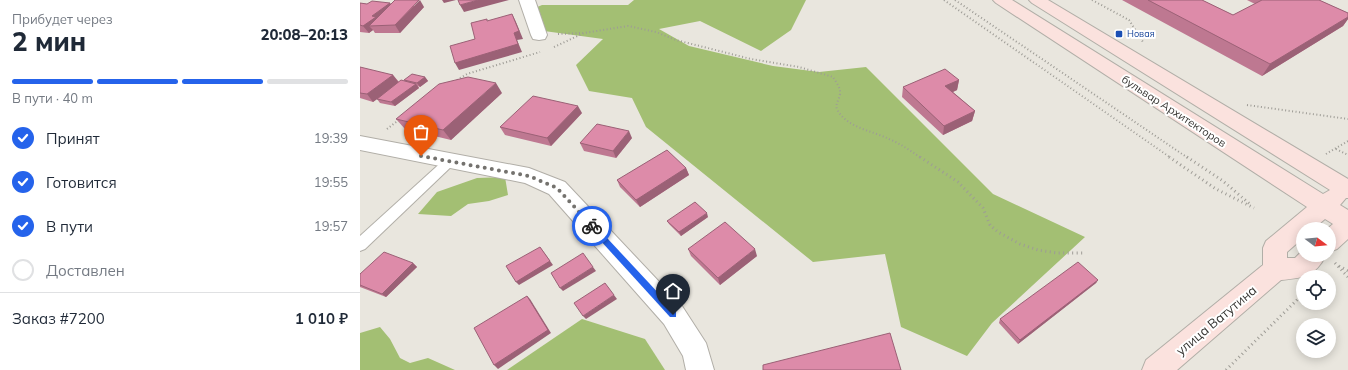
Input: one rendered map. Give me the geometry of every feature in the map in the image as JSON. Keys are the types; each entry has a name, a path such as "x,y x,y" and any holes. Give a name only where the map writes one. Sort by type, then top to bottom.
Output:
{"main road":[{"name":"бульвар Архитекторов","path":"1001,0 1348,222"},
{"name":"бульвар Архитекторов","path":"1037,0 1347,188"},
{"path":"1310,262 1300,268 1275,270 1275,248 1347,188"},
{"path":"1336,240 1348,225"},
{"name":"улица Ватутина","path":"1164,368 1275,270"}],"street":[{"path":"527,0 539,35"},
{"path":"363,144 529,176 557,188 673,315 696,352 700,370"}],"lane":[{"path":"360,245 450,161"}],"path":[{"path":"944,0 1216,189 1254,208 1223,181 955,0"},
{"path":"1092,0 1129,20 1145,46"},
{"path":"539,35 584,33 628,26 656,32 676,40 751,59 799,67 833,77 839,87 840,93 836,105 838,111 845,118 853,124 888,138 907,148 958,182 983,208 990,226 998,232 1020,244 1038,250 1057,253 1083,253"},
{"path":"551,48 584,33"},
{"path":"454,82 467,74 544,51"},
{"path":"1239,104 1348,119"},
{"path":"363,144 403,117"},
{"path":"1324,155 1348,141"},
{"path":"1336,148 1348,155"},
{"path":"1336,261 1348,271"},
{"path":"1334,262 1348,277"},
{"path":"1226,370 1296,301"}],"green space":[{"path":"634,0 806,0 791,30 761,51 700,21 659,29 689,46 773,66 819,72 866,67 993,194 1085,237 992,323 967,356 901,327 885,254 813,262 646,127 632,98 589,91 576,65 603,39 544,31 535,8 542,5 628,5"},
{"path":"505,177 508,195 489,201 468,204 451,216 418,214 437,192 477,178"},
{"path":"582,319 645,339 665,370 507,370"},
{"path":"380,327 390,339 400,358 410,363 428,358 455,370 360,370 360,333"}],"building":[{"path":"395,0 419,0 395,25 369,26"},
{"path":"458,0 478,0 460,5"},
{"path":"1148,0 1202,0 1233,15 1262,0 1319,0 1348,13 1348,17 1270,64"},
{"path":"372,1 390,3 372,16 376,17 363,26 360,25 360,3 367,4"},
{"path":"512,14 519,31 514,33 518,44 455,63 450,46 475,39 471,23 487,19 487,21"},
{"path":"360,67 393,75 367,94 360,93"},
{"path":"945,69 959,80 945,86 975,111 944,126 903,87"},
{"path":"412,74 425,77 417,83 404,80"},
{"path":"468,77 496,83 443,130 396,119 439,84"},
{"path":"401,80 416,84 391,102 377,99"},
{"path":"533,96 578,106 547,138 500,127"},
{"path":"597,124 629,131 613,151 580,143"},
{"path":"667,150 686,168 636,200 617,180"},
{"path":"695,202 707,213 679,232 667,221"},
{"path":"725,222 755,249 718,278 688,249"},
{"path":"540,247 550,261 516,282 506,266"},
{"path":"384,252 413,263 382,294 360,285 360,274"},
{"path":"583,253 593,267 560,288 551,273"},
{"path":"1078,262 1098,280 1020,340 1000,319"},
{"path":"605,283 614,295 583,316 574,303"},
{"path":"527,296 548,330 494,365 474,328"},
{"path":"890,333 901,370 763,370 763,365"}],"way so far":[{"path":"421,156 529,176 557,188 592,226"}],"place":[{"name":"Новая","path":"1119,34"}],"route":[{"path":"592,226 673,315"}]}
